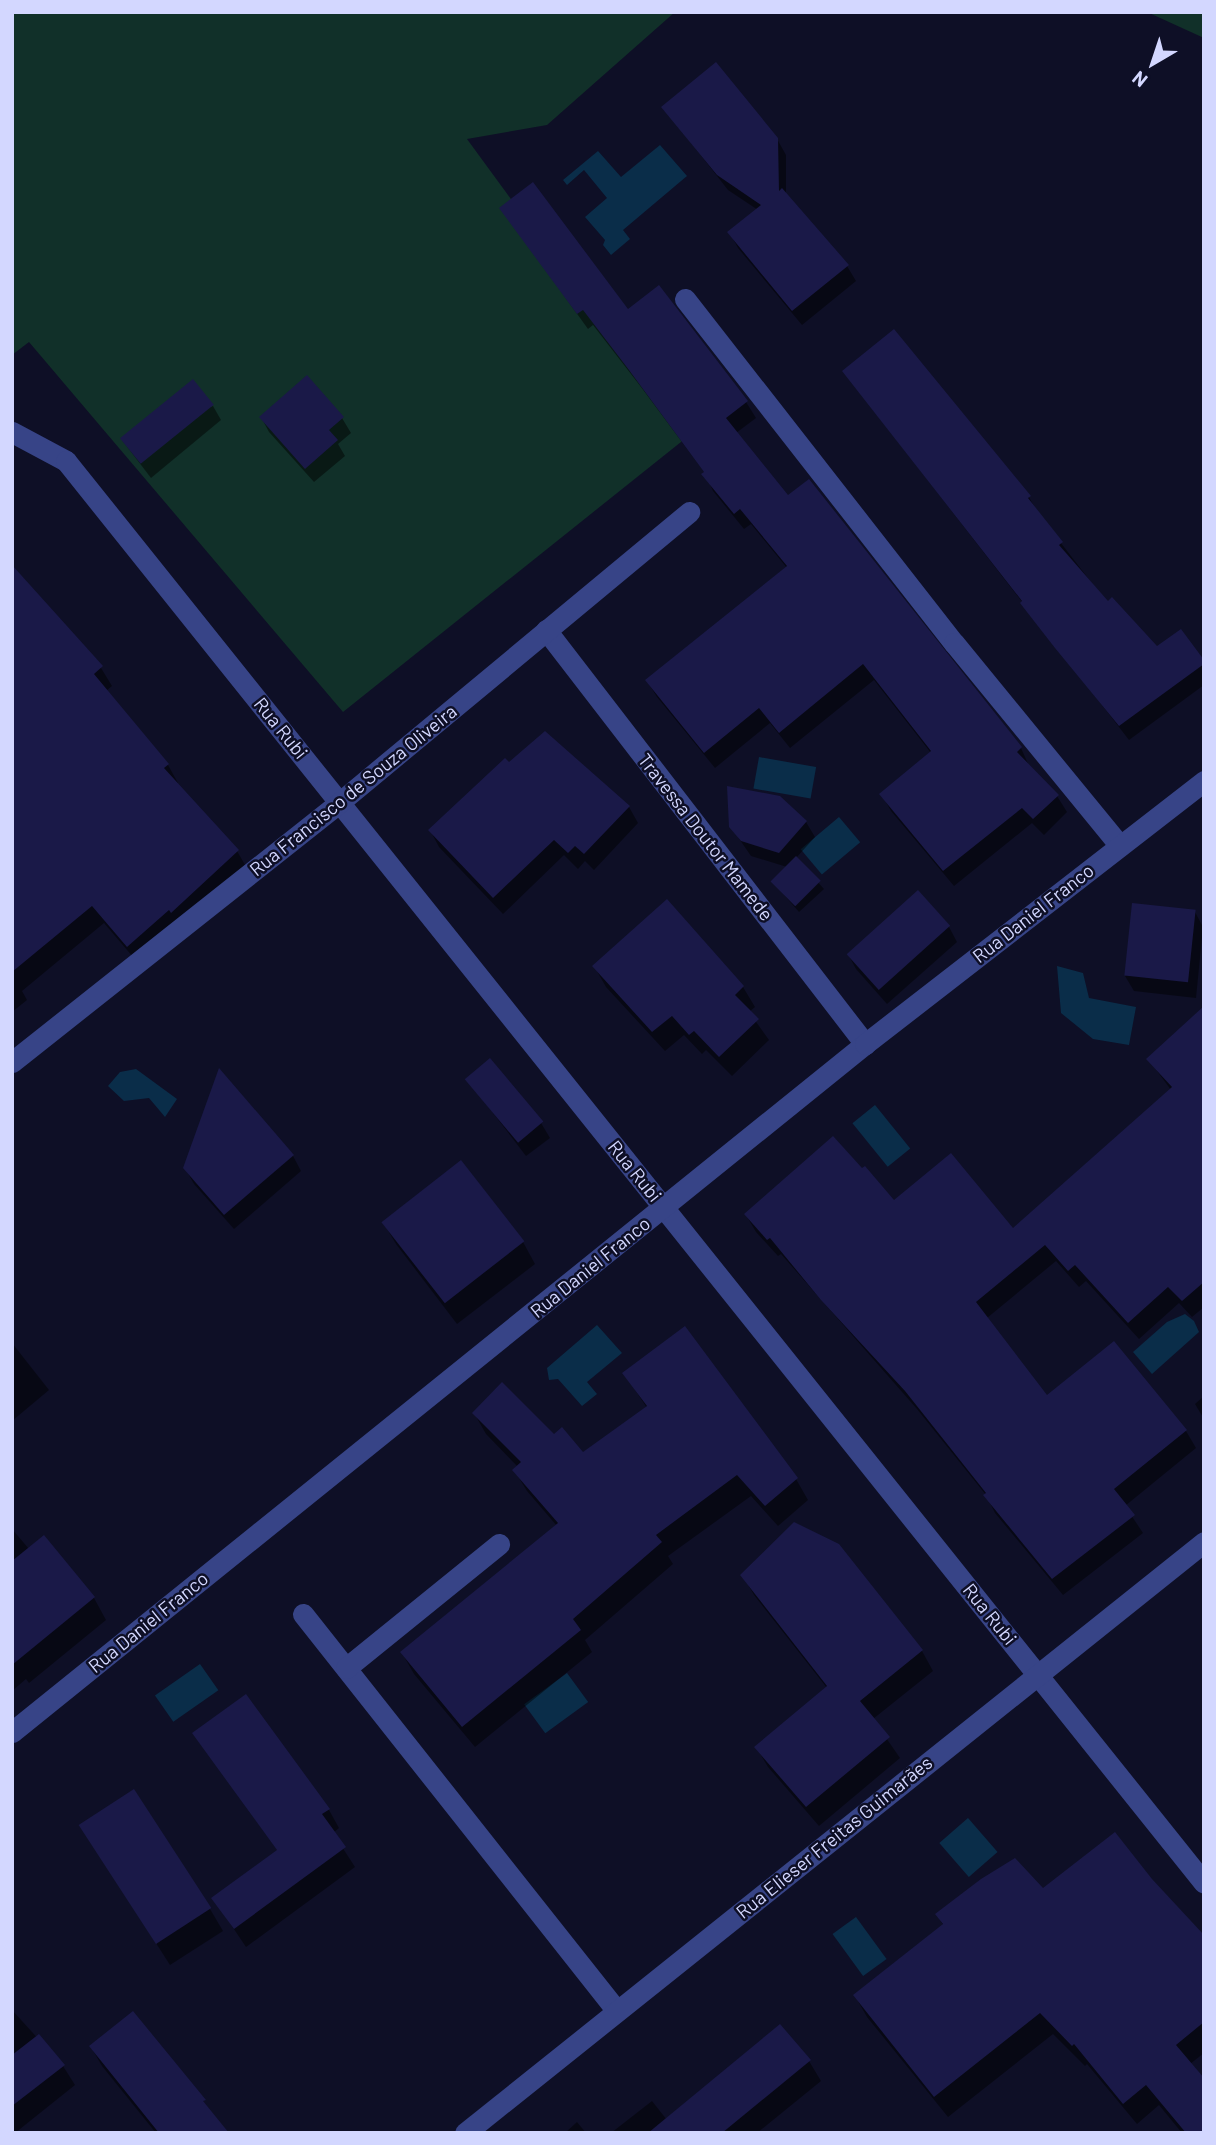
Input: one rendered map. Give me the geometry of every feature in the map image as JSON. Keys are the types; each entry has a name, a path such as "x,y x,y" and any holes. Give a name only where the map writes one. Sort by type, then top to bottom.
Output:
{"street":[{"path":"685,299 954,643 1120,846"},
{"name":"Rua Rubi","path":"12,432 66,461 1204,1883"},
{"name":"Rua Francisco de Souza Oliveira","path":"12,1062 340,802 689,512"},
{"name":"Travessa Doutor Mamede","path":"546,630 866,1044"},
{"name":"Rua Daniel Franco","path":"12,1732 866,1044 1204,781"},
{"name":"Rua Elieser Freitas Guimarães","path":"465,2133 1204,1542"},
{"path":"346,1668 499,1544"},
{"path":"303,1614 617,2011"}],"green space":[{"path":"12,12 675,12 547,125 467,139 686,438 343,712 29,342 12,355"},
{"path":"1147,12 1204,12 1204,38"}],"water":[{"path":"660,145 687,176 623,230 630,239 611,255 603,245 605,240 585,217 607,198 584,170 567,185 563,180 598,151 621,177"},
{"path":"759,757 816,767 811,799 753,789"},
{"path":"839,817 860,842 822,874 801,849"},
{"path":"1057,966 1083,973 1089,998 1136,1007 1129,1045 1093,1039 1061,1013"},
{"path":"136,1069 177,1099 165,1117 149,1098 124,1101 108,1086 120,1072"},
{"path":"875,1105 910,1149 888,1167 852,1123"},
{"path":"1185,1314 1194,1321 1199,1332 1152,1374 1133,1352 1167,1322"},
{"path":"597,1325 622,1353 587,1382 597,1394 582,1406 558,1379 549,1380 547,1368"},
{"path":"200,1664 218,1690 173,1722 155,1696"},
{"path":"567,1673 588,1702 545,1733 524,1704"},
{"path":"968,1818 998,1852 969,1877 939,1843"},
{"path":"856,1917 887,1959 863,1976 833,1934"}],"building":[{"path":"716,62 778,138 779,191 782,188 849,265 792,311 727,232 761,205 717,175 661,107"},
{"path":"533,182 628,309 659,285 748,401 726,418 788,495 809,479 1022,747 1017,752 1059,795 1033,819 1022,808 943,871 879,794 931,751 863,664 779,733 759,708 704,753 645,680 787,566 740,509 734,514 701,474 704,472 629,370 583,310 577,314 499,208"},
{"path":"894,329 1031,496 1028,498 1063,542 1059,545 1108,601 1112,597 1157,646 1181,629 1204,660 1204,664 1119,726 1055,648 1020,603 1022,601 842,371"},
{"path":"307,375 344,417 329,430 338,440 305,469 259,417"},
{"path":"193,379 214,405 141,464 120,438"},
{"path":"12,565 103,666 94,674 169,764 164,768 239,850 171,913 169,910 127,947 92,906 12,972"},
{"path":"545,731 630,806 584,854 575,846 568,853 554,840 493,898 428,830 505,758 509,762"},
{"path":"727,786 780,796 807,821 779,853 741,841 729,827"},
{"path":"796,856 821,881 795,906 771,881"},
{"path":"918,890 950,926 879,990 847,954"},
{"path":"667,899 744,986 735,995 759,1019 719,1057 694,1031 689,1035 672,1016 652,1032 592,966"},
{"path":"1132,903 1196,910 1188,982 1124,976"},
{"path":"1204,1006 1204,1282 1182,1301 1168,1287 1128,1323 1075,1265 1068,1271 1045,1245 976,1302 1047,1395 1114,1341 1187,1430 1114,1489 1135,1515 1052,1579 983,1495 986,1493 905,1391 821,1300 770,1238 767,1240 744,1214 833,1136 862,1168 865,1166 894,1200 951,1153 1013,1228 1172,1087 1146,1059"},
{"path":"490,1058 543,1122 518,1143 465,1079"},
{"path":"219,1068 294,1155 224,1215 183,1168"},
{"path":"461,1160 524,1241 445,1303 381,1222"},
{"path":"685,1326 798,1478 765,1506 737,1475 656,1535 662,1542 573,1619 581,1630 462,1727 400,1652 558,1523 512,1470 521,1462 472,1413 502,1382 554,1434 562,1427 583,1452 647,1406 622,1373"},
{"path":"794,1522 839,1544 923,1650 860,1701 890,1737 806,1807 754,1747 827,1686 740,1575"},
{"path":"44,1535 95,1597 12,1665 12,1561"},
{"path":"246,1694 330,1809 322,1814 346,1847 234,1929 211,1898 277,1850 192,1733"},
{"path":"134,1789 211,1908 156,1944 79,1825"},
{"path":"1115,1832 1152,1879 1204,1935 1204,2022 1176,2045 1204,2078 1204,2133 1186,2133 1146,2085 1123,2104 1074,2044 1072,2046 1040,2013 934,2097 853,1995 943,1924 935,1914 981,1879 1015,1858 1043,1888"},
{"path":"133,2011 206,2100 203,2101 229,2133 159,2133 89,2046"},
{"path":"780,2024 811,2060 722,2133 648,2133"},
{"path":"39,2034 65,2065 12,2106 12,2055"}]}
